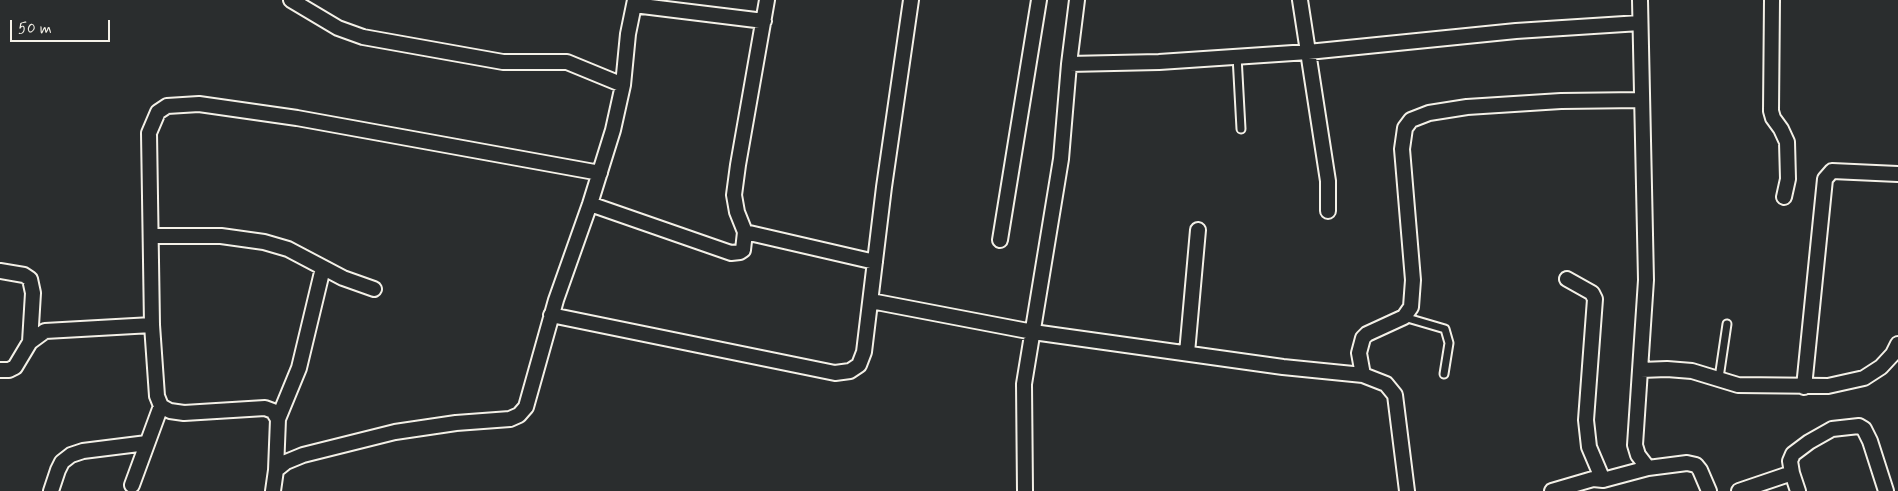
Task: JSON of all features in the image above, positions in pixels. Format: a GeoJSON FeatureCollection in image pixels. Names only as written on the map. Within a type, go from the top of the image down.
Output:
{"type":"FeatureCollection","features":[{"type":"Feature","properties":{"kind":"street"},"geometry":{"type":"LineString","coordinates":[[291,0],[338,28],[363,37],[503,62],[567,62],[623,85]]}},
{"type":"Feature","properties":{"kind":"street"},"geometry":{"type":"LineString","coordinates":[[590,204],[731,253],[743,250],[745,232],[737,212],[734,196],[767,0]]}},
{"type":"Feature","properties":{"kind":"street"},"geometry":{"type":"LineString","coordinates":[[551,315],[835,373],[850,371],[858,365],[864,352],[911,0]]}},
{"type":"Feature","properties":{"kind":"street"},"geometry":{"type":"LineString","coordinates":[[1000,240],[1039,0]]}},
{"type":"Feature","properties":{"kind":"street"},"geometry":{"type":"LineString","coordinates":[[1025,491],[1024,384],[1061,159],[1068,64],[1077,0]]}},
{"type":"Feature","properties":{"kind":"street"},"geometry":{"type":"LineString","coordinates":[[1300,0],[1328,181],[1328,210]]}},
{"type":"Feature","properties":{"kind":"street"},"geometry":{"type":"LineString","coordinates":[[1640,0],[1646,280],[1635,446],[1638,455],[1648,468]]}},
{"type":"Feature","properties":{"kind":"street"},"geometry":{"type":"LineString","coordinates":[[1772,0],[1771,111],[1786,142],[1788,180],[1784,197]]}},
{"type":"Feature","properties":{"kind":"street"},"geometry":{"type":"LineString","coordinates":[[276,470],[286,462],[308,454],[395,432],[437,425],[510,419],[519,415],[530,397],[551,315],[600,174],[623,85],[628,34],[634,2],[764,21]]}},
{"type":"Feature","properties":{"kind":"street"},"geometry":{"type":"LineString","coordinates":[[1068,64],[1158,62],[1308,52],[1516,31],[1640,23]]}},
{"type":"Feature","properties":{"kind":"street"},"geometry":{"type":"LineString","coordinates":[[1363,375],[1359,353],[1363,338],[1404,316],[1411,307],[1413,280],[1402,149],[1403,136],[1411,120],[1429,113],[1467,107],[1561,101],[1641,100]]}},
{"type":"Feature","properties":{"kind":"street"},"geometry":{"type":"LineString","coordinates":[[132,485],[161,406],[155,383],[152,325],[149,133],[158,112],[167,106],[199,104],[297,118],[600,174]]}},
{"type":"Feature","properties":{"kind":"street"},"geometry":{"type":"LineString","coordinates":[[1804,386],[1825,179],[1832,171],[1898,174]]}},
{"type":"Feature","properties":{"kind":"street"},"geometry":{"type":"LineString","coordinates":[[1187,353],[1198,230]]}},
{"type":"Feature","properties":{"kind":"street"},"geometry":{"type":"LineString","coordinates":[[745,232],[875,262]]}},
{"type":"Feature","properties":{"kind":"street"},"geometry":{"type":"LineString","coordinates":[[152,236],[212,236],[249,239],[288,249],[343,278],[374,288]]}},
{"type":"Feature","properties":{"kind":"street"},"geometry":{"type":"LineString","coordinates":[[273,491],[276,470],[278,419],[299,368],[323,268]]}},
{"type":"Feature","properties":{"kind":"street"},"geometry":{"type":"LineString","coordinates":[[0,271],[24,275],[30,279],[33,293],[30,342]]}},
{"type":"Feature","properties":{"kind":"street"},"geometry":{"type":"LineString","coordinates":[[1567,279],[1592,293],[1595,299],[1586,420],[1589,447],[1603,480]]}},
{"type":"Feature","properties":{"kind":"street"},"geometry":{"type":"LineString","coordinates":[[871,301],[1033,332],[1363,375],[1386,384],[1395,395],[1407,491]]}},
{"type":"Feature","properties":{"kind":"street"},"geometry":{"type":"LineString","coordinates":[[0,370],[9,370],[15,367],[30,342],[45,331],[152,325]]}},
{"type":"Feature","properties":{"kind":"street"},"geometry":{"type":"LineString","coordinates":[[1641,370],[1680,369],[1719,378],[1738,385],[1804,386],[1846,384],[1864,378],[1881,367],[1893,354],[1898,344]]}},
{"type":"Feature","properties":{"kind":"street"},"geometry":{"type":"LineString","coordinates":[[161,406],[170,411],[184,413],[265,408],[273,411],[278,419]]}},
{"type":"Feature","properties":{"kind":"street"},"geometry":{"type":"LineString","coordinates":[[1798,491],[1790,461],[1793,454],[1832,429],[1860,426],[1864,429],[1870,441],[1886,491]]}},
{"type":"Feature","properties":{"kind":"street"},"geometry":{"type":"LineString","coordinates":[[51,491],[62,462],[71,455],[83,451],[148,443]]}},
{"type":"Feature","properties":{"kind":"street"},"geometry":{"type":"LineString","coordinates":[[1552,491],[1592,479],[1603,480],[1648,468],[1693,464],[1700,470],[1709,491]]}},
{"type":"Feature","properties":{"kind":"street"},"geometry":{"type":"LineString","coordinates":[[1739,491],[1792,473]]}},
{"type":"Feature","properties":{"kind":"lane"},"geometry":{"type":"LineString","coordinates":[[1237,56],[1240,129]]}},
{"type":"Feature","properties":{"kind":"lane"},"geometry":{"type":"LineString","coordinates":[[1404,316],[1445,329],[1449,343],[1444,374]]}},
{"type":"Feature","properties":{"kind":"lane"},"geometry":{"type":"LineString","coordinates":[[1719,378],[1727,324]]}}]}
